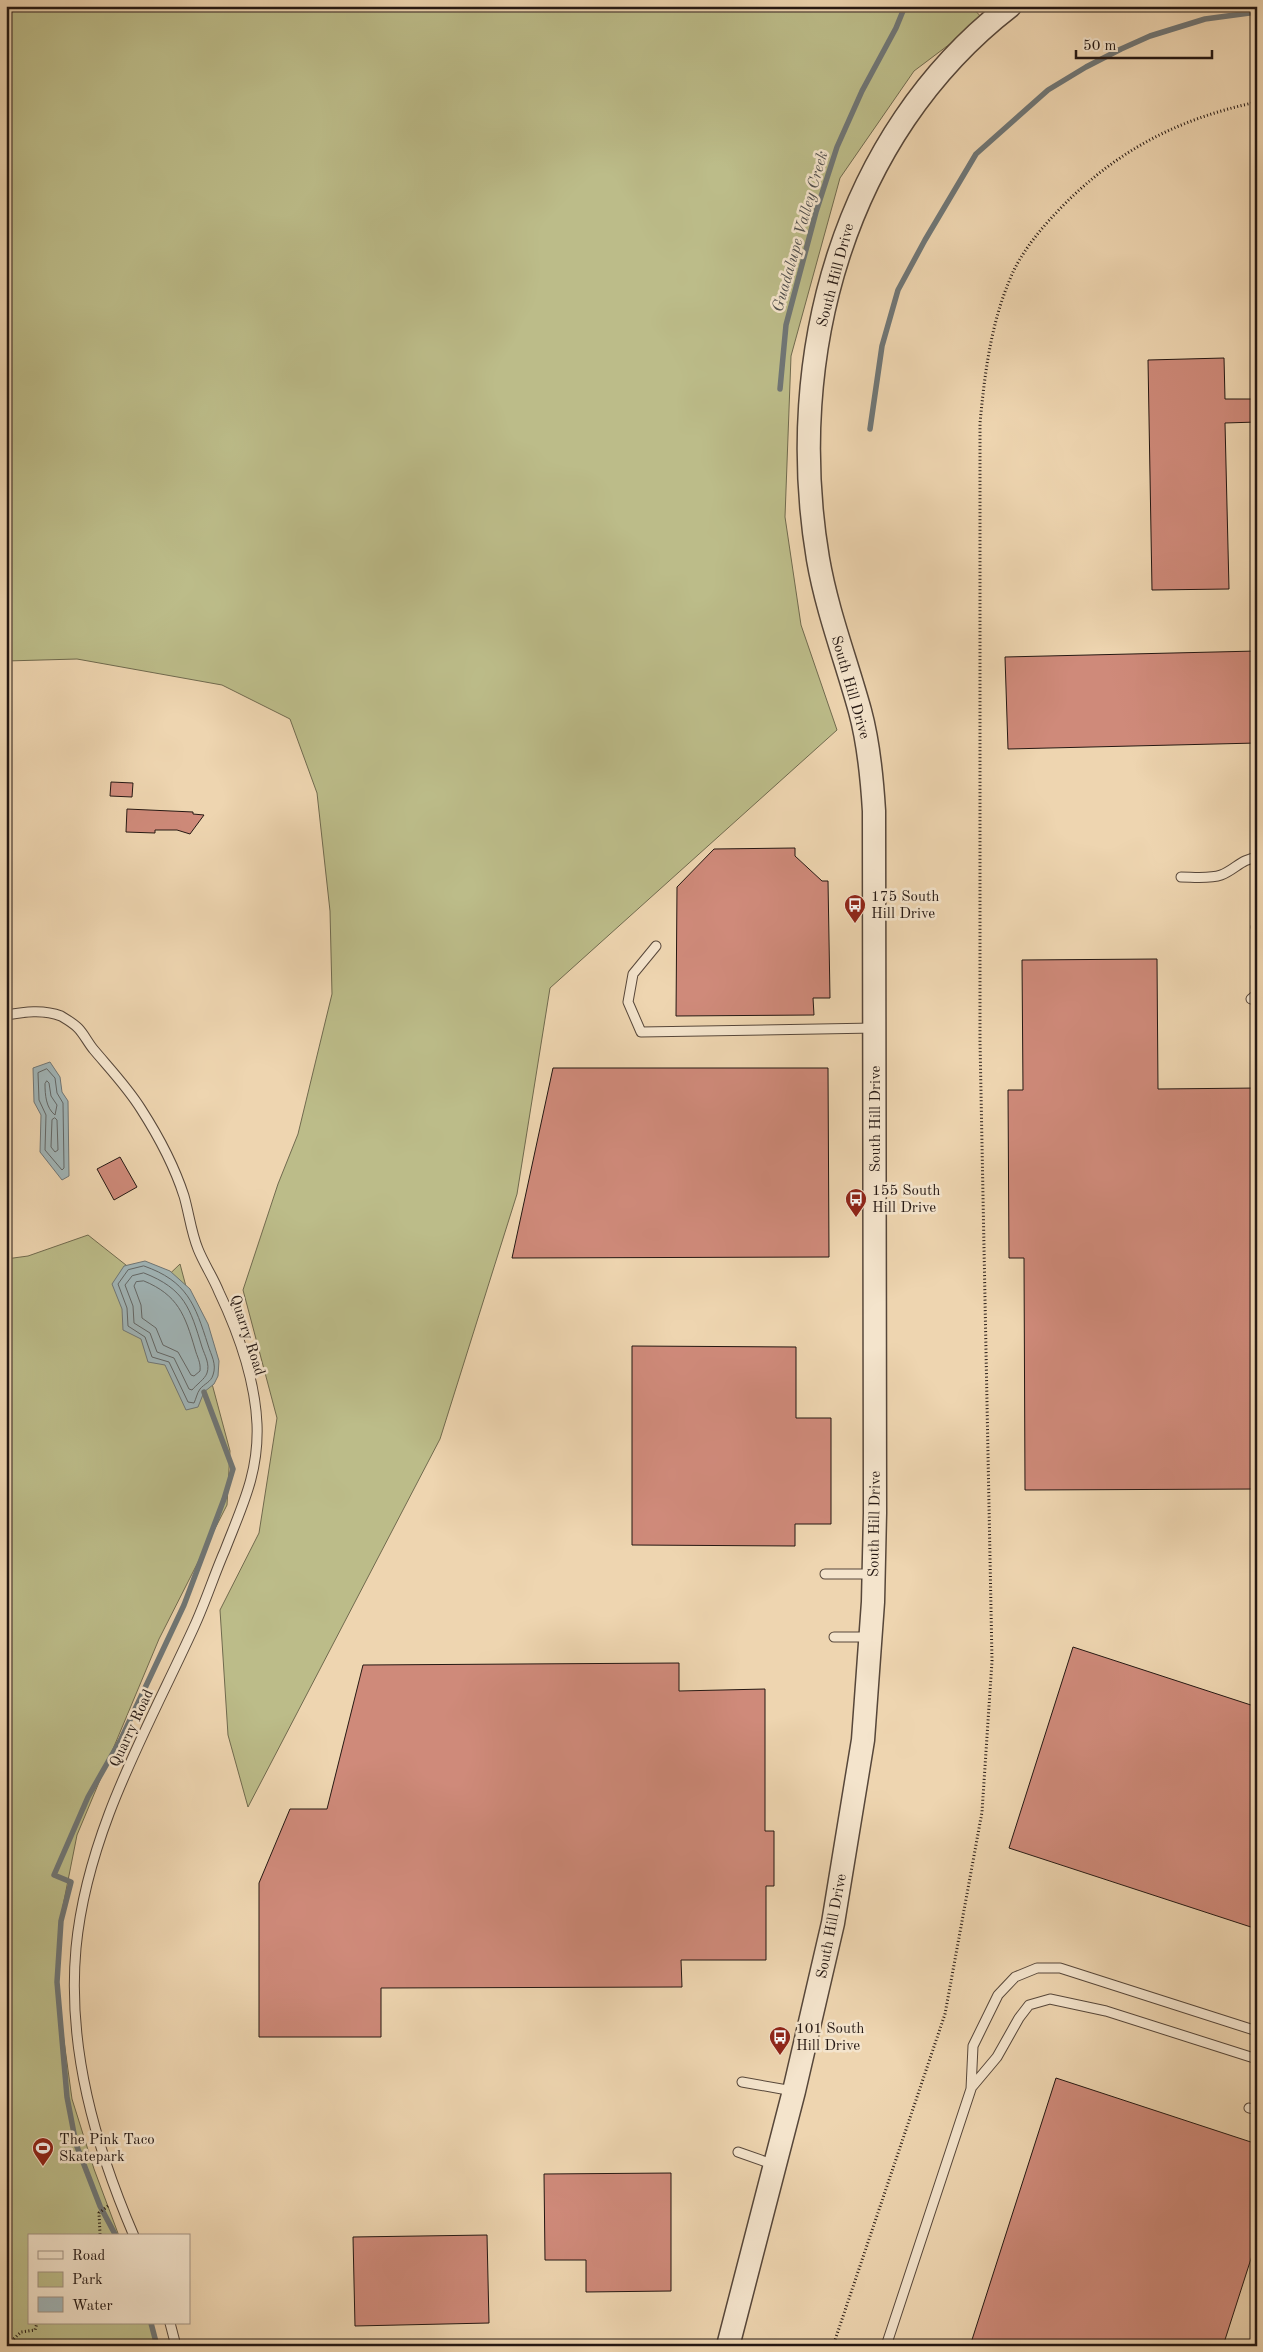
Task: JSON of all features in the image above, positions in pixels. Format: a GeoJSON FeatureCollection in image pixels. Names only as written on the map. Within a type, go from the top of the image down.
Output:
{"type":"FeatureCollection","features":[{"type":"Feature","properties":{"kind":"street","name":"South Hill Drive"},"geometry":{"type":"LineString","coordinates":[[728,2346],[794,2091],[834,1923],[863,1740],[874,1574],[875,1028],[873,791],[860,713],[832,618],[816,540],[811,502],[809,442],[814,364],[825,304],[840,248],[854,211],[879,158],[910,110],[935,77],[977,34],[1010,6]]}},
{"type":"Feature","properties":{"kind":"lane"},"geometry":{"type":"LineString","coordinates":[[1181,877],[1217,876],[1232,870],[1244,860],[1257,858]]}},
{"type":"Feature","properties":{"kind":"lane"},"geometry":{"type":"LineString","coordinates":[[1256,927],[1257,931]]}},
{"type":"Feature","properties":{"kind":"lane"},"geometry":{"type":"LineString","coordinates":[[656,946],[633,974],[628,1002],[640,1032],[875,1028]]}},
{"type":"Feature","properties":{"kind":"lane","name":"Quarry Road"},"geometry":{"type":"LineString","coordinates":[[6,1014],[50,1013],[65,1018],[78,1028],[136,1102],[156,1133],[184,1195],[196,1245],[220,1294],[247,1369],[257,1423],[257,1447],[254,1471],[249,1489],[210,1591],[146,1726],[112,1805],[88,1879],[81,1913],[74,1982],[79,2053],[84,2086],[99,2146],[133,2234]]}},
{"type":"Feature","properties":{"kind":"lane"},"geometry":{"type":"LineString","coordinates":[[825,1574],[874,1574]]}},
{"type":"Feature","properties":{"kind":"lane"},"geometry":{"type":"LineString","coordinates":[[834,1637],[871,1637]]}},
{"type":"Feature","properties":{"kind":"lane"},"geometry":{"type":"LineString","coordinates":[[886,2346],[971,2089],[973,2046],[998,1995],[1016,1977],[1037,1968],[1060,1968],[1257,2031]]}},
{"type":"Feature","properties":{"kind":"lane"},"geometry":{"type":"LineString","coordinates":[[971,2089],[997,2057],[1019,2018],[1029,2006],[1050,1999],[1106,2011],[1257,2059]]}},
{"type":"Feature","properties":{"kind":"lane"},"geometry":{"type":"LineString","coordinates":[[742,2082],[794,2091]]}},
{"type":"Feature","properties":{"kind":"lane"},"geometry":{"type":"LineString","coordinates":[[738,2152],[775,2165]]}},
{"type":"Feature","properties":{"kind":"lane"},"geometry":{"type":"LineString","coordinates":[[170,2324],[176,2346]]}},
{"type":"Feature","properties":{"kind":"path"},"geometry":{"type":"LineString","coordinates":[[833,2346],[945,2014],[982,1812],[992,1661],[980,1041],[980,423],[986,360],[997,314],[1013,271],[1038,232],[1069,199],[1106,166],[1143,142],[1179,124],[1229,108],[1257,102]]}},
{"type":"Feature","properties":{"kind":"path"},"geometry":{"type":"LineString","coordinates":[[100,2234],[99,2212],[118,2197]]}},
{"type":"Feature","properties":{"kind":"path"},"geometry":{"type":"LineString","coordinates":[[6,2346],[21,2332],[35,2330],[37,2324]]}},
{"type":"Feature","properties":{"kind":"green space"},"geometry":{"type":"Polygon","coordinates":[[[6,6],[971,6],[983,19],[914,71],[840,178],[791,356],[785,517],[801,625],[837,730],[550,988],[517,1194],[440,1439],[248,1807],[228,1735],[220,1610],[259,1533],[277,1418],[243,1290],[278,1184],[298,1134],[332,994],[330,911],[317,793],[290,719],[222,685],[77,659],[6,661],[6,6]]]}},
{"type":"Feature","properties":{"kind":"green space"},"geometry":{"type":"Polygon","coordinates":[[[88,1235],[155,1288],[180,1264],[230,1451],[227,1505],[159,1639],[77,1835],[59,1926],[58,1997],[72,2099],[94,2169],[118,2234],[28,2234],[28,2324],[151,2324],[159,2346],[6,2346],[6,1259],[28,1256],[88,1235]]]}},
{"type":"Feature","properties":{"kind":"water"},"geometry":{"type":"Polygon","coordinates":[[[50,1062],[60,1077],[62,1092],[68,1101],[69,1176],[62,1180],[40,1152],[41,1115],[34,1102],[33,1068],[50,1062]]]}},
{"type":"Feature","properties":{"kind":"water"},"geometry":{"type":"Polygon","coordinates":[[[145,1261],[170,1271],[190,1289],[208,1324],[219,1361],[218,1376],[214,1384],[204,1392],[198,1407],[186,1410],[165,1365],[148,1362],[141,1339],[123,1330],[122,1309],[112,1284],[124,1266],[145,1261]]]}},
{"type":"Feature","properties":{"kind":"building"},"geometry":{"type":"Polygon","coordinates":[[[1224,358],[1225,399],[1257,399],[1257,422],[1225,423],[1229,589],[1152,590],[1148,360],[1224,358]]]}},
{"type":"Feature","properties":{"kind":"building"},"geometry":{"type":"Polygon","coordinates":[[[1257,651],[1257,743],[1008,749],[1005,657],[1257,651]]]}},
{"type":"Feature","properties":{"kind":"building"},"geometry":{"type":"Polygon","coordinates":[[[111,782],[133,783],[132,797],[110,796],[111,782]]]}},
{"type":"Feature","properties":{"kind":"building"},"geometry":{"type":"Polygon","coordinates":[[[127,809],[193,812],[193,814],[204,815],[190,834],[177,830],[155,830],[155,833],[126,832],[127,809]]]}},
{"type":"Feature","properties":{"kind":"building"},"geometry":{"type":"Polygon","coordinates":[[[795,848],[795,856],[822,881],[828,881],[830,998],[813,998],[814,1015],[676,1016],[677,887],[714,849],[795,848]]]}},
{"type":"Feature","properties":{"kind":"building"},"geometry":{"type":"Polygon","coordinates":[[[1157,959],[1158,1089],[1257,1088],[1257,1489],[1025,1490],[1024,1258],[1009,1258],[1008,1090],[1023,1090],[1022,960],[1157,959]]]}},
{"type":"Feature","properties":{"kind":"building"},"geometry":{"type":"Polygon","coordinates":[[[553,1068],[828,1068],[829,1257],[512,1258],[553,1068]]]}},
{"type":"Feature","properties":{"kind":"building"},"geometry":{"type":"Polygon","coordinates":[[[120,1157],[137,1187],[114,1200],[97,1169],[120,1157]]]}},
{"type":"Feature","properties":{"kind":"building"},"geometry":{"type":"Polygon","coordinates":[[[632,1346],[796,1347],[796,1418],[831,1418],[831,1524],[795,1524],[795,1546],[632,1545],[632,1346]]]}},
{"type":"Feature","properties":{"kind":"building"},"geometry":{"type":"Polygon","coordinates":[[[1073,1647],[1257,1707],[1257,1929],[1009,1848],[1073,1647]]]}},
{"type":"Feature","properties":{"kind":"building"},"geometry":{"type":"Polygon","coordinates":[[[679,1663],[679,1691],[765,1689],[765,1831],[774,1831],[774,1886],[766,1886],[766,1960],[681,1960],[682,1987],[381,1988],[381,2037],[259,2037],[259,1883],[290,1809],[327,1809],[363,1665],[679,1663]]]}},
{"type":"Feature","properties":{"kind":"building"},"geometry":{"type":"Polygon","coordinates":[[[1056,2078],[1257,2144],[1257,2240],[1223,2346],[970,2346],[1056,2078]]]}},
{"type":"Feature","properties":{"kind":"building"},"geometry":{"type":"Polygon","coordinates":[[[671,2173],[671,2291],[586,2292],[586,2260],[545,2260],[544,2174],[671,2173]]]}},
{"type":"Feature","properties":{"kind":"building"},"geometry":{"type":"Polygon","coordinates":[[[487,2235],[489,2323],[355,2326],[353,2237],[487,2235]]]}},
{"type":"Feature","properties":{"kind":"waterway","name":"Guadalupe Valley Creek"},"geometry":{"type":"LineString","coordinates":[[780,389],[786,325],[816,212],[837,147],[862,91],[896,28],[905,6]]}},
{"type":"Feature","properties":{"kind":"waterway","name":"Guadalupe Valley Creek"},"geometry":{"type":"LineString","coordinates":[[870,429],[882,346],[898,290],[976,154],[1048,90],[1121,49],[1150,36],[1205,19],[1257,12]]}},
{"type":"Feature","properties":{"kind":"waterway"},"geometry":{"type":"LineString","coordinates":[[115,2234],[100,2206],[76,2144],[67,2097],[57,1982],[61,1921],[71,1882],[54,1875],[88,1797],[121,1739],[184,1605],[224,1499],[233,1469],[204,1392]]}},
{"type":"Feature","properties":{"kind":"waterway"},"geometry":{"type":"LineString","coordinates":[[151,2324],[157,2346]]}},
{"type":"Feature","properties":{"kind":"place","name":"175 South Hill Drive"},"geometry":{"type":"Point","coordinates":[855,924]}},
{"type":"Feature","properties":{"kind":"place","name":"155 South Hill Drive"},"geometry":{"type":"Point","coordinates":[856,1218]}},
{"type":"Feature","properties":{"kind":"place","name":"101 South Hill Drive"},"geometry":{"type":"Point","coordinates":[780,2056]}},
{"type":"Feature","properties":{"kind":"place","name":"The Pink Taco Skatepark"},"geometry":{"type":"Point","coordinates":[43,2167]}}]}
